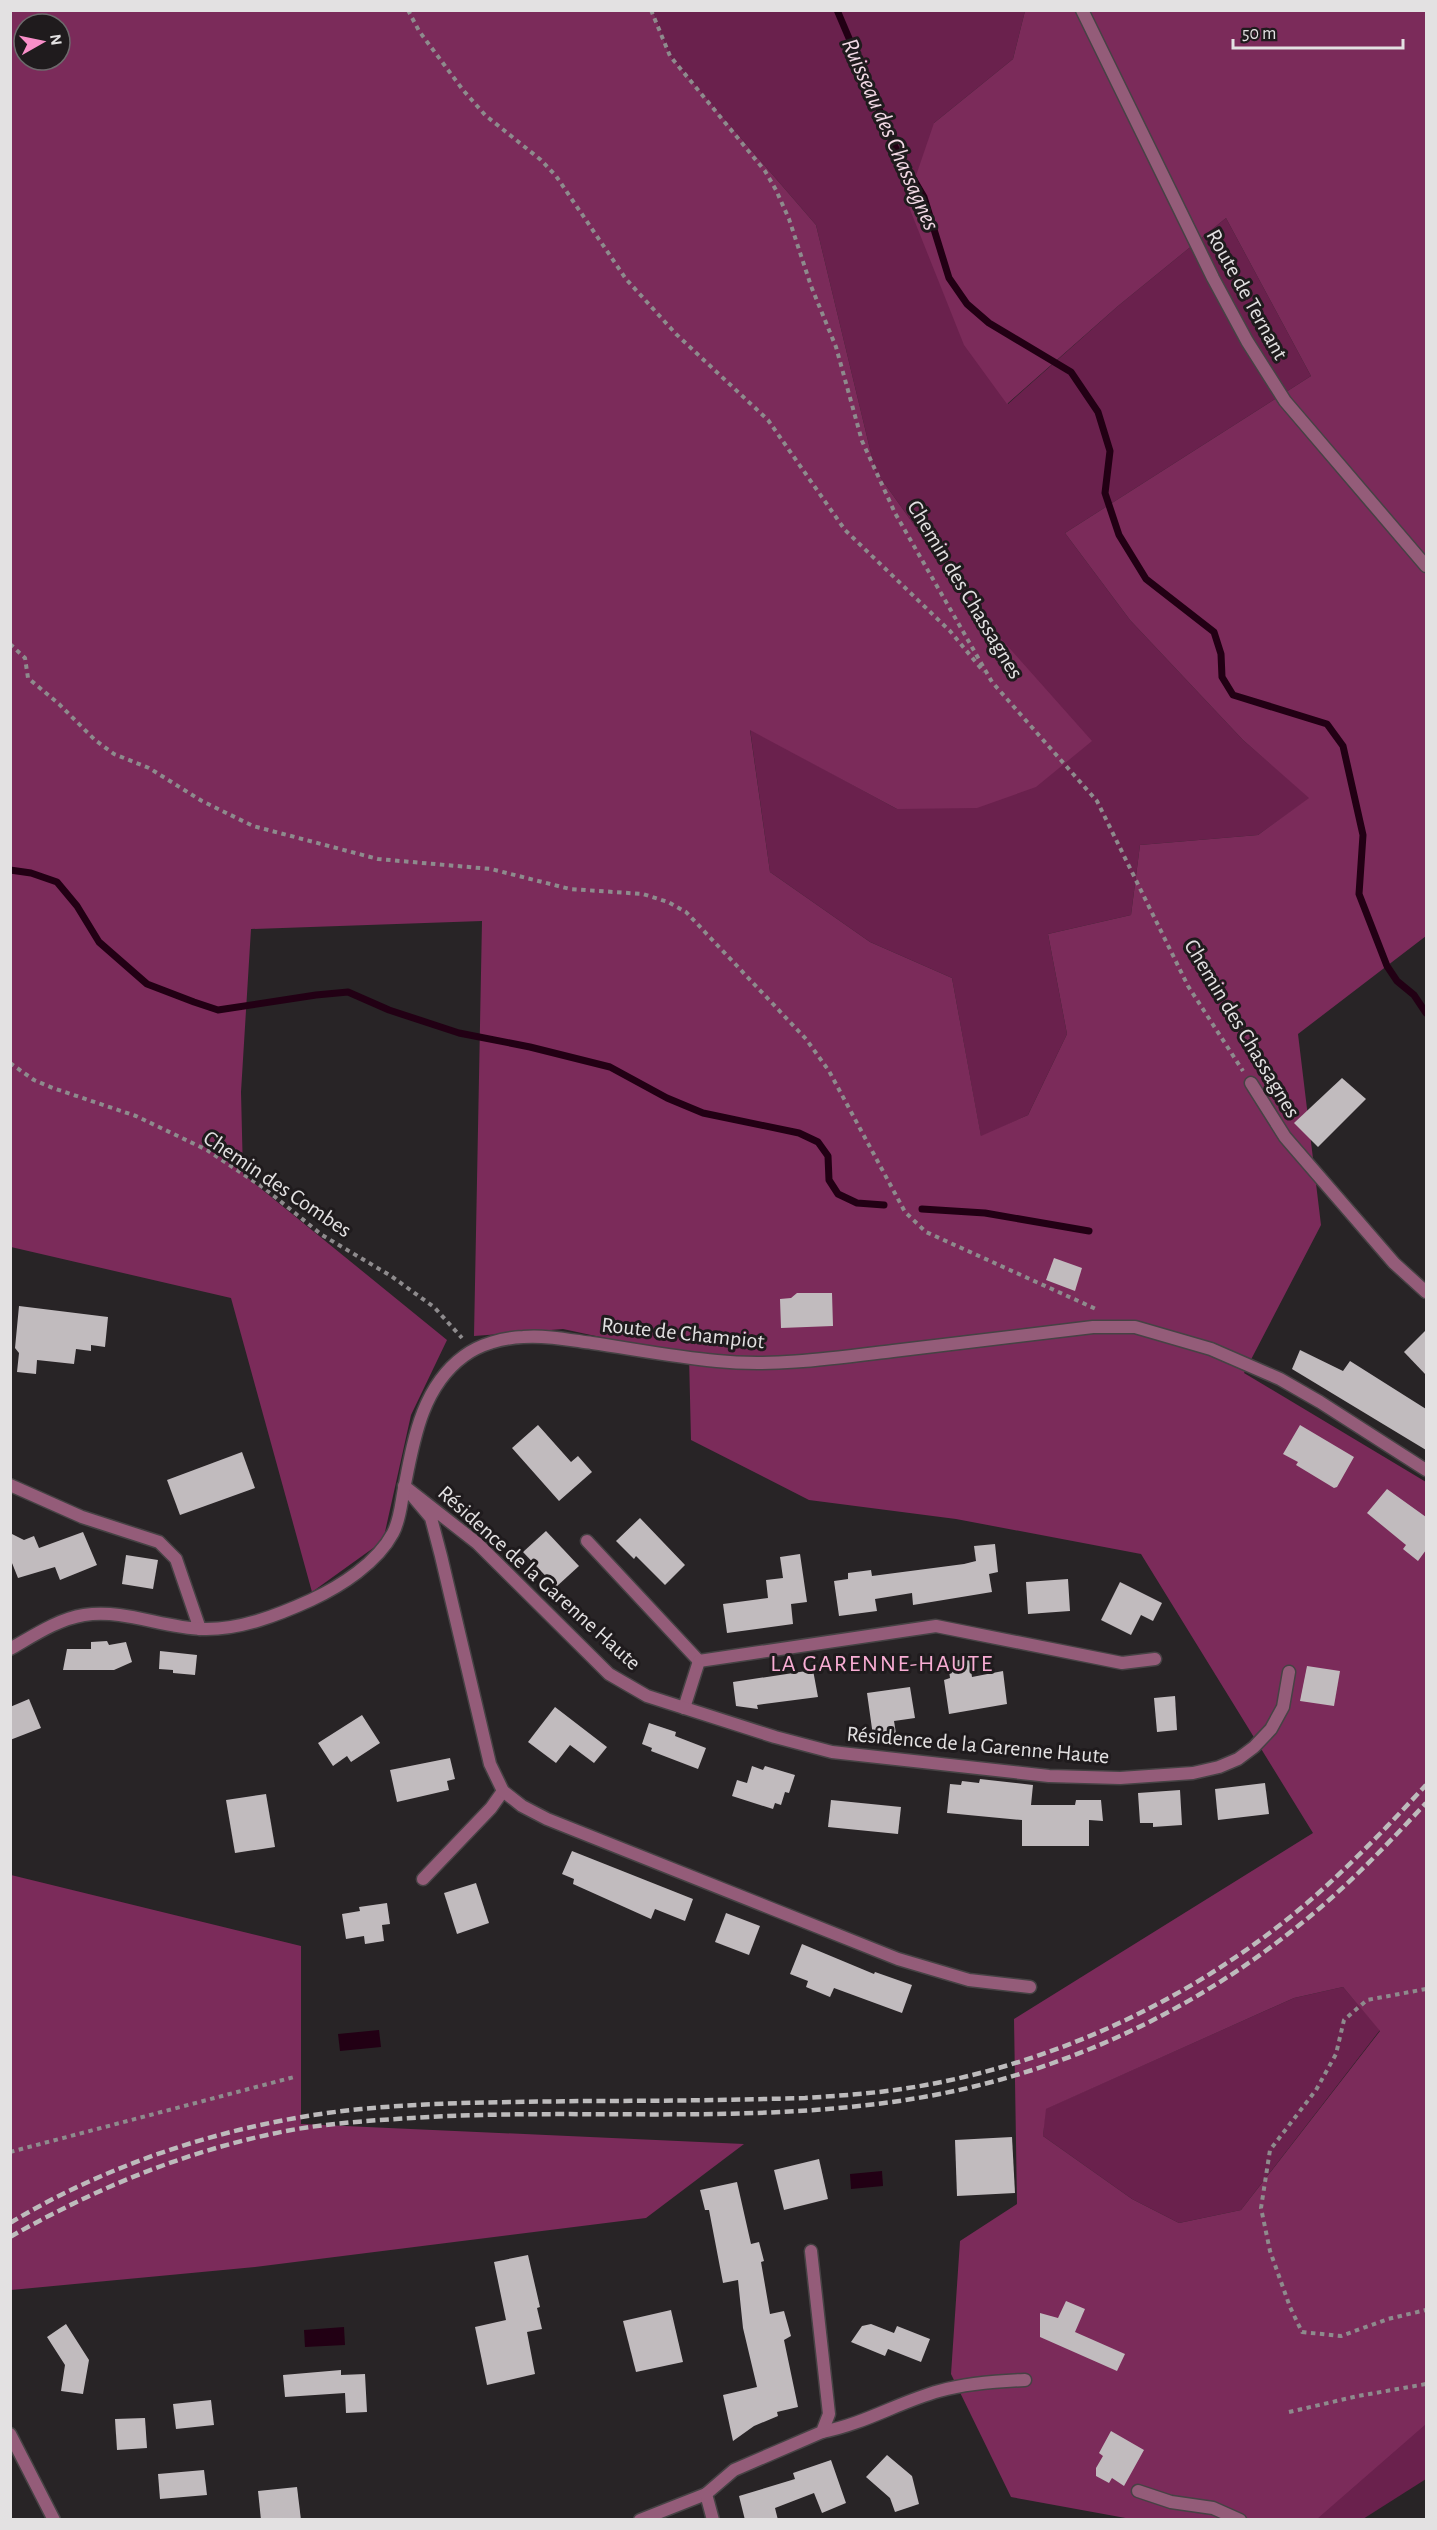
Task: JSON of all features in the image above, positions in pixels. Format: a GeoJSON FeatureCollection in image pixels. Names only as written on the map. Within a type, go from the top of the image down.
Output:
{"type":"FeatureCollection","features":[{"type":"Feature","properties":{"kind":"street","name":"Route de Ternant"},"geometry":{"type":"LineString","coordinates":[[1082,10],[1213,278],[1247,341],[1285,401],[1426,566]]}},
{"type":"Feature","properties":{"kind":"street","name":"Chemin des Chassagnes"},"geometry":{"type":"LineString","coordinates":[[1251,1083],[1285,1137],[1394,1263],[1426,1292]]}},
{"type":"Feature","properties":{"kind":"street","name":"Route de Champiot"},"geometry":{"type":"LineString","coordinates":[[10,1649],[64,1620],[82,1615],[106,1613],[132,1615],[200,1629],[229,1628],[283,1613],[321,1595],[355,1574],[378,1552],[392,1534],[399,1518],[417,1426],[431,1391],[452,1366],[473,1350],[500,1340],[525,1336],[563,1339],[719,1361],[773,1363],[1093,1327],[1124,1326],[1211,1349],[1280,1379],[1426,1470]]}},
{"type":"Feature","properties":{"kind":"street"},"geometry":{"type":"LineString","coordinates":[[10,1485],[82,1517],[159,1542],[169,1549],[176,1559],[200,1629]]}},
{"type":"Feature","properties":{"kind":"street","name":"Résidence de la Garenne Haute"},"geometry":{"type":"LineString","coordinates":[[404,1486],[477,1543],[609,1674],[647,1696],[832,1752],[1049,1776],[1141,1777],[1192,1773],[1219,1767],[1238,1759],[1254,1747],[1271,1729],[1283,1707],[1289,1672]]}},
{"type":"Feature","properties":{"kind":"street","name":"Résidence de la Garenne Haute"},"geometry":{"type":"LineString","coordinates":[[404,1486],[430,1518],[448,1586],[481,1734],[490,1764],[503,1791],[522,1806],[547,1819],[898,1959],[969,1980],[1030,1986]]}},
{"type":"Feature","properties":{"kind":"street"},"geometry":{"type":"LineString","coordinates":[[587,1541],[699,1661]]}},
{"type":"Feature","properties":{"kind":"street"},"geometry":{"type":"LineString","coordinates":[[699,1661],[936,1626],[1122,1663],[1155,1659]]}},
{"type":"Feature","properties":{"kind":"street"},"geometry":{"type":"LineString","coordinates":[[684,1708],[699,1661]]}},
{"type":"Feature","properties":{"kind":"street"},"geometry":{"type":"LineString","coordinates":[[423,1879],[491,1808],[503,1791]]}},
{"type":"Feature","properties":{"kind":"street"},"geometry":{"type":"LineString","coordinates":[[811,2251],[830,2414],[822,2432]]}},
{"type":"Feature","properties":{"kind":"street"},"geometry":{"type":"LineString","coordinates":[[640,2520],[706,2494],[734,2470],[822,2432],[847,2427],[938,2391],[982,2381],[1025,2380]]}},
{"type":"Feature","properties":{"kind":"street"},"geometry":{"type":"LineString","coordinates":[[10,2434],[54,2520]]}},
{"type":"Feature","properties":{"kind":"street"},"geometry":{"type":"LineString","coordinates":[[1138,2491],[1171,2502],[1213,2508],[1240,2520]]}},
{"type":"Feature","properties":{"kind":"street"},"geometry":{"type":"LineString","coordinates":[[706,2494],[713,2520]]}},
{"type":"Feature","properties":{"kind":"path"},"geometry":{"type":"LineString","coordinates":[[408,10],[419,31],[470,99],[485,115],[541,160],[556,176],[626,279],[676,334],[768,420],[845,530],[950,631],[992,682]]}},
{"type":"Feature","properties":{"kind":"path","name":"Chemin des Chassagnes"},"geometry":{"type":"LineString","coordinates":[[651,10],[670,56],[765,171],[776,190],[836,347],[862,441],[895,513],[992,682],[1097,801],[1188,986],[1251,1083]]}},
{"type":"Feature","properties":{"kind":"path"},"geometry":{"type":"LineString","coordinates":[[10,644],[25,658],[28,678],[59,704],[95,740],[114,754],[149,768],[202,801],[253,826],[378,859],[491,869],[570,889],[643,894],[668,902],[686,912],[806,1039],[829,1071],[905,1212],[926,1232],[1099,1310]]}},
{"type":"Feature","properties":{"kind":"path","name":"Chemin des Combes"},"geometry":{"type":"LineString","coordinates":[[10,1063],[34,1080],[52,1088],[136,1116],[207,1150],[264,1188],[322,1235],[391,1276],[435,1307],[473,1350]]}},
{"type":"Feature","properties":{"kind":"path"},"geometry":{"type":"LineString","coordinates":[[1426,1989],[1409,1990],[1367,2000],[1344,2020],[1336,2054],[1321,2081],[1270,2150],[1261,2208],[1270,2251],[1290,2307],[1302,2332],[1341,2336],[1388,2319],[1426,2310]]}},
{"type":"Feature","properties":{"kind":"path"},"geometry":{"type":"LineString","coordinates":[[10,2152],[294,2077]]}},
{"type":"Feature","properties":{"kind":"path"},"geometry":{"type":"LineString","coordinates":[[1289,2412],[1358,2396],[1426,2384]]}},
{"type":"Feature","properties":{"kind":"shaded area"},"geometry":{"type":"Polygon","coordinates":[[[11,11],[653,11],[670,56],[816,225],[875,470],[971,605],[1092,741],[1036,787],[977,808],[897,809],[750,730],[770,872],[870,942],[952,978],[981,1136],[1028,1115],[1067,1034],[1048,934],[1131,915],[1140,845],[1258,835],[1309,798],[1243,740],[1130,620],[1065,533],[1311,376],[1226,218],[1118,306],[1007,404],[964,345],[907,202],[934,123],[1013,59],[1025,11],[1426,11],[1426,936],[1298,1034],[1321,1225],[1244,1373],[1426,1482],[1426,2424],[1317,2519],[1131,2519],[1011,2497],[951,2374],[960,2241],[1017,2204],[1014,2019],[1313,1833],[1141,1554],[956,1519],[809,1500],[691,1440],[689,1356],[563,1329],[474,1336],[482,921],[251,929],[241,1092],[243,1174],[447,1340],[411,1415],[383,1541],[312,1592],[231,1298],[11,1247],[11,11]],[[1343,1987],[1294,1998],[1046,2109],[1043,2136],[1132,2199],[1179,2223],[1241,2210],[1380,2031],[1343,1987]]]}},
{"type":"Feature","properties":{"kind":"shaded area"},"geometry":{"type":"Polygon","coordinates":[[[653,11],[1025,11],[1013,59],[934,123],[1008,404],[1118,306],[1226,218],[1311,376],[1065,533],[1130,620],[1243,740],[1310,798],[1258,835],[1140,845],[1131,915],[1048,934],[1067,1034],[1028,1115],[981,1137],[952,978],[870,942],[770,872],[750,729],[897,809],[971,605],[875,470],[816,225],[670,56],[653,11]]]}},
{"type":"Feature","properties":{"kind":"shaded area"},"geometry":{"type":"Polygon","coordinates":[[[11,1875],[301,1946],[301,2124],[744,2144],[646,2218],[255,2267],[11,2290],[11,1875]]]}},
{"type":"Feature","properties":{"kind":"shaded area"},"geometry":{"type":"Polygon","coordinates":[[[1343,1987],[1380,2030],[1241,2210],[1179,2223],[1132,2199],[1043,2136],[1045,2109],[1294,1998],[1343,1987]]]}},
{"type":"Feature","properties":{"kind":"shaded area"},"geometry":{"type":"Polygon","coordinates":[[[379,2030],[381,2047],[340,2051],[338,2034],[379,2030]]]}},
{"type":"Feature","properties":{"kind":"shaded area"},"geometry":{"type":"Polygon","coordinates":[[[882,2171],[883,2186],[851,2189],[850,2174],[882,2171]]]}},
{"type":"Feature","properties":{"kind":"shaded area"},"geometry":{"type":"Polygon","coordinates":[[[344,2327],[345,2345],[305,2347],[304,2330],[344,2327]]]}},
{"type":"Feature","properties":{"kind":"shaded area"},"geometry":{"type":"Polygon","coordinates":[[[1426,2416],[1426,2479],[1363,2519],[1304,2520],[1426,2416]]]}},
{"type":"Feature","properties":{"kind":"building"},"geometry":{"type":"Polygon","coordinates":[[[1342,1078],[1366,1099],[1318,1147],[1294,1123],[1342,1078]]]}},
{"type":"Feature","properties":{"kind":"building"},"geometry":{"type":"Polygon","coordinates":[[[1054,1258],[1082,1268],[1075,1291],[1046,1280],[1054,1258]]]}},
{"type":"Feature","properties":{"kind":"building"},"geometry":{"type":"Polygon","coordinates":[[[797,1293],[832,1293],[833,1326],[781,1328],[780,1299],[791,1298],[797,1293]]]}},
{"type":"Feature","properties":{"kind":"building"},"geometry":{"type":"Polygon","coordinates":[[[19,1306],[108,1317],[105,1347],[91,1345],[91,1351],[76,1349],[74,1364],[37,1360],[36,1374],[17,1372],[19,1353],[15,1348],[19,1306]]]}},
{"type":"Feature","properties":{"kind":"building"},"geometry":{"type":"Polygon","coordinates":[[[1426,1330],[1426,1375],[1404,1352],[1426,1330]]]}},
{"type":"Feature","properties":{"kind":"building"},"geometry":{"type":"Polygon","coordinates":[[[1300,1350],[1343,1371],[1350,1361],[1426,1409],[1426,1450],[1292,1369],[1300,1350]]]}},
{"type":"Feature","properties":{"kind":"building"},"geometry":{"type":"Polygon","coordinates":[[[538,1425],[571,1462],[578,1456],[592,1472],[559,1501],[512,1448],[538,1425]]]}},
{"type":"Feature","properties":{"kind":"building"},"geometry":{"type":"Polygon","coordinates":[[[1300,1425],[1354,1457],[1337,1487],[1334,1488],[1296,1465],[1298,1462],[1283,1454],[1300,1425]]]}},
{"type":"Feature","properties":{"kind":"building"},"geometry":{"type":"Polygon","coordinates":[[[242,1452],[255,1488],[180,1515],[167,1480],[242,1452]]]}},
{"type":"Feature","properties":{"kind":"building"},"geometry":{"type":"Polygon","coordinates":[[[1387,1489],[1426,1517],[1426,1550],[1418,1561],[1403,1549],[1406,1545],[1367,1513],[1387,1489]]]}},
{"type":"Feature","properties":{"kind":"building"},"geometry":{"type":"Polygon","coordinates":[[[640,1518],[685,1565],[665,1585],[636,1556],[634,1559],[616,1541],[640,1518]]]}},
{"type":"Feature","properties":{"kind":"building"},"geometry":{"type":"Polygon","coordinates":[[[546,1531],[579,1566],[556,1587],[523,1552],[546,1531]]]}},
{"type":"Feature","properties":{"kind":"building"},"geometry":{"type":"Polygon","coordinates":[[[83,1532],[97,1565],[60,1580],[55,1567],[18,1578],[10,1558],[10,1533],[24,1540],[34,1536],[39,1548],[83,1532]]]}},
{"type":"Feature","properties":{"kind":"building"},"geometry":{"type":"Polygon","coordinates":[[[995,1544],[998,1572],[989,1574],[992,1592],[913,1605],[912,1593],[875,1599],[877,1611],[839,1616],[834,1581],[848,1579],[848,1573],[871,1570],[872,1576],[964,1564],[976,1561],[974,1546],[995,1544]]]}},
{"type":"Feature","properties":{"kind":"building"},"geometry":{"type":"Polygon","coordinates":[[[800,1554],[807,1602],[791,1604],[793,1624],[727,1633],[723,1604],[768,1598],[766,1580],[783,1578],[780,1557],[800,1554]]]}},
{"type":"Feature","properties":{"kind":"building"},"geometry":{"type":"Polygon","coordinates":[[[126,1555],[158,1560],[153,1589],[122,1584],[126,1555]]]}},
{"type":"Feature","properties":{"kind":"building"},"geometry":{"type":"Polygon","coordinates":[[[1068,1579],[1070,1611],[1028,1614],[1026,1582],[1068,1579]]]}},
{"type":"Feature","properties":{"kind":"building"},"geometry":{"type":"Polygon","coordinates":[[[1120,1582],[1162,1603],[1153,1621],[1141,1615],[1131,1635],[1101,1620],[1120,1582]]]}},
{"type":"Feature","properties":{"kind":"building"},"geometry":{"type":"Polygon","coordinates":[[[107,1641],[109,1645],[126,1642],[132,1662],[114,1670],[63,1670],[67,1649],[91,1649],[91,1642],[107,1641]]]}},
{"type":"Feature","properties":{"kind":"building"},"geometry":{"type":"Polygon","coordinates":[[[160,1651],[197,1655],[195,1675],[159,1669],[160,1651]]]}},
{"type":"Feature","properties":{"kind":"building"},"geometry":{"type":"Polygon","coordinates":[[[969,1658],[972,1677],[1003,1671],[1007,1704],[949,1714],[944,1680],[950,1678],[948,1662],[969,1658]]]}},
{"type":"Feature","properties":{"kind":"building"},"geometry":{"type":"Polygon","coordinates":[[[1307,1666],[1340,1671],[1334,1706],[1300,1701],[1307,1666]]]}},
{"type":"Feature","properties":{"kind":"building"},"geometry":{"type":"Polygon","coordinates":[[[813,1670],[818,1697],[757,1705],[758,1709],[736,1706],[733,1682],[813,1670]]]}},
{"type":"Feature","properties":{"kind":"building"},"geometry":{"type":"Polygon","coordinates":[[[910,1687],[915,1718],[894,1721],[897,1740],[874,1743],[867,1693],[910,1687]]]}},
{"type":"Feature","properties":{"kind":"building"},"geometry":{"type":"Polygon","coordinates":[[[1175,1696],[1177,1730],[1157,1732],[1154,1698],[1175,1696]]]}},
{"type":"Feature","properties":{"kind":"building"},"geometry":{"type":"Polygon","coordinates":[[[29,1699],[41,1728],[10,1740],[10,1707],[29,1699]]]}},
{"type":"Feature","properties":{"kind":"building"},"geometry":{"type":"Polygon","coordinates":[[[555,1707],[607,1747],[594,1763],[570,1745],[556,1763],[528,1742],[555,1707]]]}},
{"type":"Feature","properties":{"kind":"building"},"geometry":{"type":"Polygon","coordinates":[[[362,1715],[380,1743],[351,1762],[347,1756],[333,1766],[318,1743],[362,1715]]]}},
{"type":"Feature","properties":{"kind":"building"},"geometry":{"type":"Polygon","coordinates":[[[649,1723],[676,1732],[675,1736],[706,1748],[698,1769],[651,1751],[652,1748],[642,1744],[649,1723]]]}},
{"type":"Feature","properties":{"kind":"building"},"geometry":{"type":"Polygon","coordinates":[[[450,1758],[455,1779],[447,1781],[449,1790],[397,1802],[390,1770],[450,1758]]]}},
{"type":"Feature","properties":{"kind":"building"},"geometry":{"type":"Polygon","coordinates":[[[752,1766],[763,1770],[765,1766],[795,1775],[789,1793],[785,1792],[781,1805],[775,1803],[773,1809],[732,1796],[737,1780],[747,1783],[752,1766]]]}},
{"type":"Feature","properties":{"kind":"building"},"geometry":{"type":"Polygon","coordinates":[[[980,1779],[1033,1785],[1031,1805],[1075,1805],[1076,1800],[1101,1800],[1103,1821],[1089,1820],[1089,1846],[1022,1846],[1022,1820],[947,1813],[950,1784],[961,1785],[962,1781],[979,1783],[980,1779]]]}},
{"type":"Feature","properties":{"kind":"building"},"geometry":{"type":"Polygon","coordinates":[[[1265,1783],[1269,1814],[1218,1820],[1215,1789],[1265,1783]]]}},
{"type":"Feature","properties":{"kind":"building"},"geometry":{"type":"Polygon","coordinates":[[[1180,1790],[1182,1825],[1153,1827],[1153,1823],[1140,1823],[1138,1793],[1180,1790]]]}},
{"type":"Feature","properties":{"kind":"building"},"geometry":{"type":"Polygon","coordinates":[[[266,1794],[275,1847],[235,1853],[226,1800],[266,1794]]]}},
{"type":"Feature","properties":{"kind":"building"},"geometry":{"type":"Polygon","coordinates":[[[831,1800],[901,1807],[898,1834],[828,1827],[831,1800]]]}},
{"type":"Feature","properties":{"kind":"building"},"geometry":{"type":"Polygon","coordinates":[[[572,1851],[693,1899],[685,1921],[655,1909],[651,1919],[573,1884],[574,1879],[562,1874],[572,1851]]]}},
{"type":"Feature","properties":{"kind":"building"},"geometry":{"type":"Polygon","coordinates":[[[476,1883],[489,1923],[457,1934],[444,1893],[476,1883]]]}},
{"type":"Feature","properties":{"kind":"building"},"geometry":{"type":"Polygon","coordinates":[[[387,1903],[390,1924],[382,1925],[384,1941],[365,1944],[364,1936],[346,1939],[342,1914],[360,1911],[359,1907],[387,1903]]]}},
{"type":"Feature","properties":{"kind":"building"},"geometry":{"type":"Polygon","coordinates":[[[726,1913],[760,1926],[749,1955],[715,1942],[726,1913]]]}},
{"type":"Feature","properties":{"kind":"building"},"geometry":{"type":"Polygon","coordinates":[[[802,1944],[874,1974],[875,1972],[912,1985],[902,2013],[834,1988],[830,1997],[806,1987],[808,1981],[790,1974],[802,1944]]]}},
{"type":"Feature","properties":{"kind":"building"},"geometry":{"type":"Polygon","coordinates":[[[1012,2137],[1015,2193],[957,2196],[955,2140],[1012,2137]]]}},
{"type":"Feature","properties":{"kind":"building"},"geometry":{"type":"Polygon","coordinates":[[[819,2159],[828,2199],[784,2210],[774,2170],[819,2159]]]}},
{"type":"Feature","properties":{"kind":"building"},"geometry":{"type":"Polygon","coordinates":[[[737,2182],[751,2244],[759,2242],[764,2261],[761,2262],[770,2314],[784,2311],[791,2336],[784,2340],[798,2407],[777,2412],[778,2416],[754,2426],[733,2441],[723,2395],[757,2387],[743,2328],[738,2280],[723,2283],[709,2210],[705,2210],[700,2190],[737,2182]]]}},
{"type":"Feature","properties":{"kind":"building"},"geometry":{"type":"Polygon","coordinates":[[[528,2255],[540,2307],[537,2308],[542,2329],[527,2332],[535,2374],[487,2385],[475,2327],[506,2320],[494,2262],[528,2255]]]}},
{"type":"Feature","properties":{"kind":"building"},"geometry":{"type":"Polygon","coordinates":[[[1066,2301],[1085,2309],[1075,2332],[1125,2354],[1117,2371],[1040,2337],[1040,2313],[1058,2318],[1066,2301]]]}},
{"type":"Feature","properties":{"kind":"building"},"geometry":{"type":"Polygon","coordinates":[[[671,2310],[683,2362],[636,2372],[623,2321],[671,2310]]]}},
{"type":"Feature","properties":{"kind":"building"},"geometry":{"type":"Polygon","coordinates":[[[66,2324],[89,2360],[83,2394],[61,2391],[65,2365],[47,2337],[66,2324]]]}},
{"type":"Feature","properties":{"kind":"building"},"geometry":{"type":"Polygon","coordinates":[[[871,2324],[894,2333],[897,2326],[930,2339],[921,2362],[888,2349],[885,2356],[851,2342],[862,2326],[871,2324]]]}},
{"type":"Feature","properties":{"kind":"building"},"geometry":{"type":"Polygon","coordinates":[[[341,2370],[341,2375],[365,2374],[367,2412],[346,2413],[345,2393],[285,2397],[283,2375],[341,2370]]]}},
{"type":"Feature","properties":{"kind":"building"},"geometry":{"type":"Polygon","coordinates":[[[211,2400],[214,2425],[176,2429],[173,2404],[211,2400]]]}},
{"type":"Feature","properties":{"kind":"building"},"geometry":{"type":"Polygon","coordinates":[[[145,2418],[147,2448],[117,2450],[115,2419],[145,2418]]]}},
{"type":"Feature","properties":{"kind":"building"},"geometry":{"type":"Polygon","coordinates":[[[1111,2431],[1144,2450],[1124,2486],[1112,2478],[1109,2483],[1096,2476],[1096,2468],[1103,2456],[1099,2453],[1111,2431]]]}},
{"type":"Feature","properties":{"kind":"building"},"geometry":{"type":"Polygon","coordinates":[[[887,2455],[912,2476],[919,2504],[895,2512],[890,2498],[866,2477],[887,2455]]]}},
{"type":"Feature","properties":{"kind":"building"},"geometry":{"type":"Polygon","coordinates":[[[831,2460],[846,2503],[822,2513],[814,2493],[775,2508],[778,2520],[745,2520],[739,2496],[795,2479],[793,2473],[831,2460]]]}},
{"type":"Feature","properties":{"kind":"building"},"geometry":{"type":"Polygon","coordinates":[[[204,2470],[207,2495],[160,2499],[158,2474],[204,2470]]]}},
{"type":"Feature","properties":{"kind":"building"},"geometry":{"type":"Polygon","coordinates":[[[297,2487],[301,2520],[261,2520],[258,2491],[297,2487]]]}},
{"type":"Feature","properties":{"kind":"waterway","name":"Ruisseau des Chassagnes"},"geometry":{"type":"LineString","coordinates":[[837,10],[897,151],[924,197],[949,278],[967,304],[989,323],[1071,372],[1098,412],[1110,451],[1105,493],[1119,535],[1146,579],[1214,632],[1221,654],[1222,677],[1233,695],[1327,724],[1343,746],[1363,835],[1359,894],[1387,966],[1397,981],[1414,995],[1426,1013]]}},
{"type":"Feature","properties":{"kind":"waterway"},"geometry":{"type":"LineString","coordinates":[[10,870],[31,873],[57,882],[77,906],[99,942],[147,984],[218,1010],[348,992],[389,1010],[459,1033],[530,1047],[610,1067],[667,1098],[703,1113],[799,1133],[818,1142],[828,1156],[829,1180],[838,1194],[857,1203],[884,1205]]}},
{"type":"Feature","properties":{"kind":"waterway"},"geometry":{"type":"LineString","coordinates":[[922,1209],[985,1213],[1089,1231]]}},
{"type":"Feature","properties":{"kind":"railway"},"geometry":{"type":"LineString","coordinates":[[10,2223],[92,2180],[135,2162],[224,2134],[315,2115],[361,2109],[446,2104],[805,2098],[895,2090],[951,2080],[1006,2066],[1114,2025],[1166,2000],[1215,1971],[1307,1903],[1368,1846],[1426,1785]]}},
{"type":"Feature","properties":{"kind":"railway"},"geometry":{"type":"LineString","coordinates":[[10,2237],[72,2204],[167,2164],[233,2143],[303,2128],[375,2120],[475,2115],[729,2114],[792,2111],[918,2098],[969,2088],[1019,2074],[1116,2038],[1163,2015],[1251,1961],[1293,1930],[1346,1885],[1426,1803]]}},
{"type":"Feature","properties":{"kind":"district","name":"LA GARENNE-HAUTE"},"geometry":{"type":"Point","coordinates":[882,1663]}}]}
